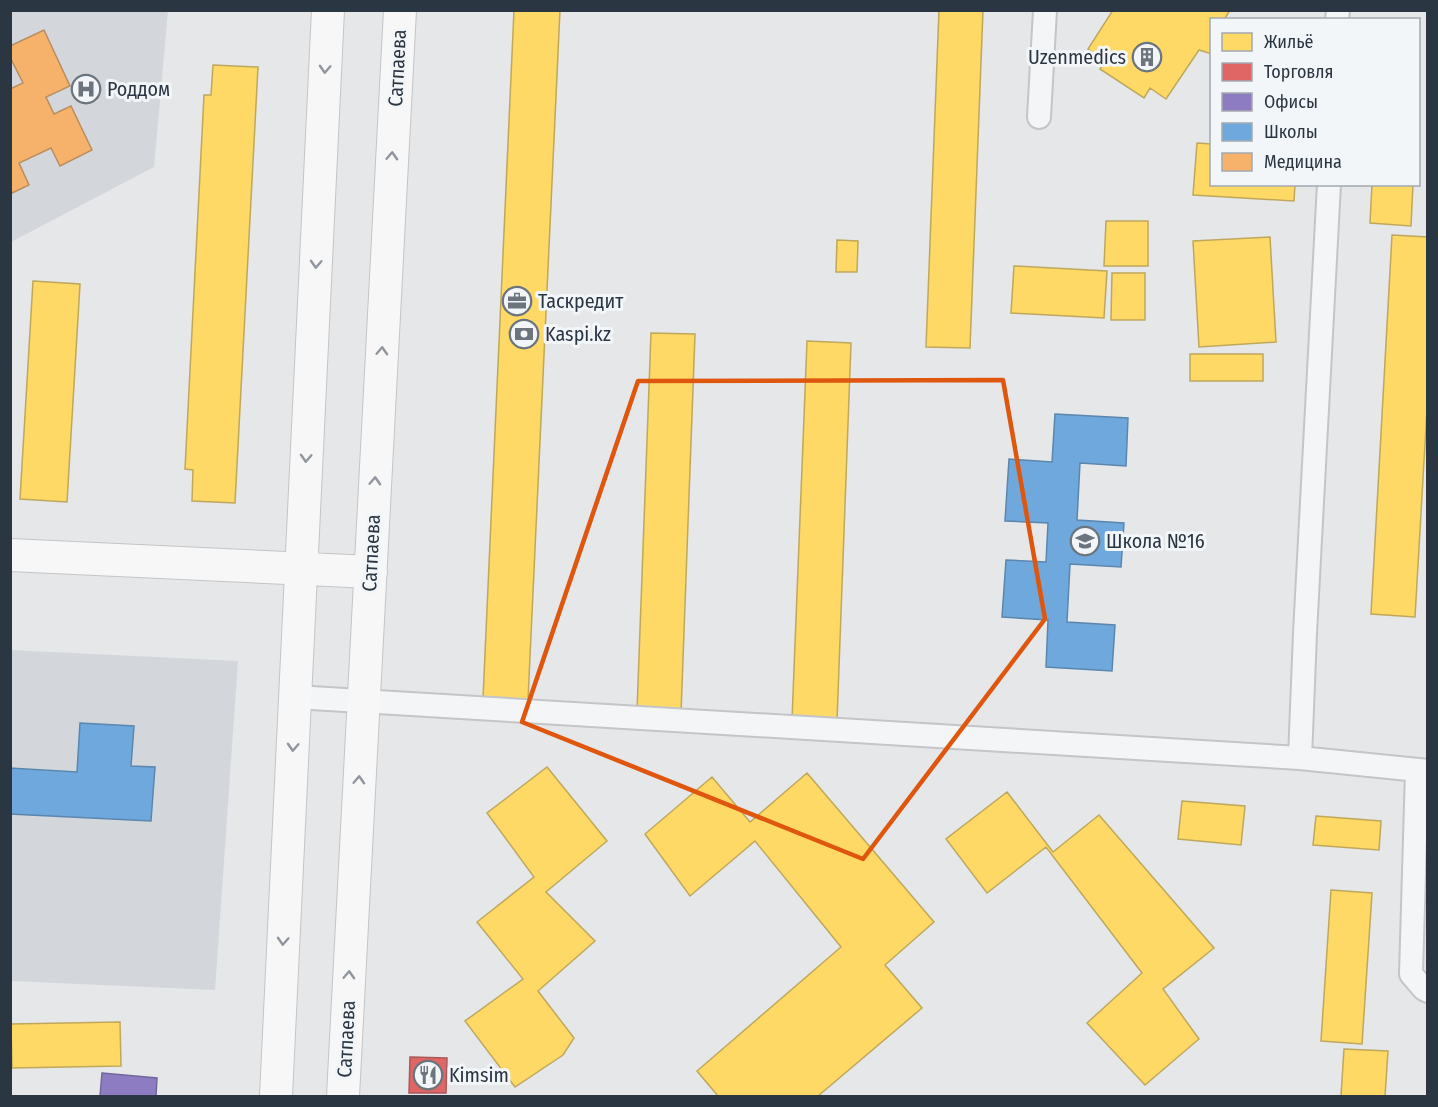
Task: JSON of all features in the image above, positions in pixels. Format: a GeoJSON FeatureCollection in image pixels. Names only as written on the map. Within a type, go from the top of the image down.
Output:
{"type":"FeatureCollection","features":[{"type":"Feature","properties":{"kind":"street"},"geometry":{"type":"LineString","coordinates":[[276,1096],[328,10]]}},
{"type":"Feature","properties":{"kind":"street","name":"Сатпаева"},"geometry":{"type":"LineString","coordinates":[[343,1096],[400,10]]}},
{"type":"Feature","properties":{"kind":"street"},"geometry":{"type":"LineString","coordinates":[[1039,117],[1045,10]]}},
{"type":"Feature","properties":{"kind":"street"},"geometry":{"type":"LineString","coordinates":[[1300,758],[1329,186]]}},
{"type":"Feature","properties":{"kind":"street"},"geometry":{"type":"LineString","coordinates":[[10,555],[371,572]]}},
{"type":"Feature","properties":{"kind":"street"},"geometry":{"type":"LineString","coordinates":[[295,698],[1300,758],[1422,770],[1412,974],[1428,991]]}},
{"type":"Feature","properties":{"kind":"highlighted area"},"geometry":{"type":"Polygon","coordinates":[[[1003,380],[1045,619],[863,859],[522,722],[638,381],[1003,380]]]}},
{"type":"Feature","properties":{"kind":"shaded area","name":"Роддом"},"geometry":{"type":"Polygon","coordinates":[[[11,11],[168,11],[154,167],[11,242],[11,11]]]}},
{"type":"Feature","properties":{"kind":"shaded area"},"geometry":{"type":"Polygon","coordinates":[[[10,650],[238,661],[215,990],[11,981],[10,650]]]}},
{"type":"Feature","properties":{"kind":"building: Жильё"},"geometry":{"type":"Polygon","coordinates":[[[514,10],[560,10],[528,700],[483,698],[514,10]]]}},
{"type":"Feature","properties":{"kind":"building: Жильё"},"geometry":{"type":"Polygon","coordinates":[[[939,10],[983,10],[970,348],[926,347],[939,10]]]}},
{"type":"Feature","properties":{"kind":"building: Жильё","name":"Uzenmedics"},"geometry":{"type":"Polygon","coordinates":[[[1113,10],[1230,10],[1225,18],[1210,18],[1210,53],[1199,50],[1166,99],[1150,88],[1144,98],[1100,69],[1106,61],[1088,49],[1113,10]]]}},
{"type":"Feature","properties":{"kind":"building: Жильё"},"geometry":{"type":"Polygon","coordinates":[[[213,65],[258,67],[235,503],[192,501],[193,470],[185,469],[204,95],[211,95],[213,65]]]}},
{"type":"Feature","properties":{"kind":"building: Жильё"},"geometry":{"type":"Polygon","coordinates":[[[1197,143],[1210,144],[1210,186],[1295,186],[1294,201],[1193,195],[1197,143]]]}},
{"type":"Feature","properties":{"kind":"building: Жильё"},"geometry":{"type":"Polygon","coordinates":[[[1372,186],[1413,186],[1411,226],[1370,223],[1372,186]]]}},
{"type":"Feature","properties":{"kind":"building: Жильё"},"geometry":{"type":"Polygon","coordinates":[[[1106,221],[1148,221],[1148,266],[1104,266],[1106,221]]]}},
{"type":"Feature","properties":{"kind":"building: Жильё"},"geometry":{"type":"Polygon","coordinates":[[[1392,235],[1428,237],[1428,392],[1415,617],[1371,614],[1392,235]]]}},
{"type":"Feature","properties":{"kind":"building: Жильё"},"geometry":{"type":"Polygon","coordinates":[[[1270,237],[1276,342],[1199,347],[1193,241],[1270,237]]]}},
{"type":"Feature","properties":{"kind":"building: Жильё"},"geometry":{"type":"Polygon","coordinates":[[[837,240],[858,241],[857,272],[836,272],[837,240]]]}},
{"type":"Feature","properties":{"kind":"building: Жильё"},"geometry":{"type":"Polygon","coordinates":[[[1014,266],[1107,271],[1104,318],[1011,313],[1014,266]]]}},
{"type":"Feature","properties":{"kind":"building: Жильё"},"geometry":{"type":"Polygon","coordinates":[[[1112,273],[1145,273],[1145,320],[1111,320],[1112,273]]]}},
{"type":"Feature","properties":{"kind":"building: Жильё"},"geometry":{"type":"Polygon","coordinates":[[[33,281],[80,284],[67,502],[20,499],[33,281]]]}},
{"type":"Feature","properties":{"kind":"building: Жильё"},"geometry":{"type":"Polygon","coordinates":[[[651,333],[695,334],[681,713],[637,711],[651,333]]]}},
{"type":"Feature","properties":{"kind":"building: Жильё"},"geometry":{"type":"Polygon","coordinates":[[[807,341],[851,343],[837,721],[792,720],[807,341]]]}},
{"type":"Feature","properties":{"kind":"building: Жильё"},"geometry":{"type":"Polygon","coordinates":[[[1190,354],[1263,354],[1263,381],[1190,381],[1190,354]]]}},
{"type":"Feature","properties":{"kind":"building: Жильё"},"geometry":{"type":"Polygon","coordinates":[[[547,767],[607,841],[546,892],[595,941],[538,991],[574,1038],[563,1055],[515,1087],[465,1021],[523,979],[477,922],[534,877],[487,813],[547,767]]]}},
{"type":"Feature","properties":{"kind":"building: Жильё"},"geometry":{"type":"Polygon","coordinates":[[[807,773],[934,922],[885,965],[922,1008],[818,1096],[718,1096],[697,1071],[841,947],[755,841],[690,896],[645,834],[712,777],[750,822],[807,773]]]}},
{"type":"Feature","properties":{"kind":"building: Жильё"},"geometry":{"type":"Polygon","coordinates":[[[1007,792],[1053,852],[1099,815],[1214,948],[1163,989],[1199,1039],[1145,1085],[1087,1023],[1142,973],[1046,847],[987,893],[946,839],[1007,792]]]}},
{"type":"Feature","properties":{"kind":"building: Жильё"},"geometry":{"type":"Polygon","coordinates":[[[1182,801],[1245,806],[1241,845],[1178,839],[1182,801]]]}},
{"type":"Feature","properties":{"kind":"building: Жильё"},"geometry":{"type":"Polygon","coordinates":[[[1316,816],[1381,821],[1379,850],[1313,845],[1316,816]]]}},
{"type":"Feature","properties":{"kind":"building: Жильё"},"geometry":{"type":"Polygon","coordinates":[[[1331,890],[1372,893],[1362,1044],[1321,1041],[1331,890]]]}},
{"type":"Feature","properties":{"kind":"building: Жильё"},"geometry":{"type":"Polygon","coordinates":[[[120,1022],[121,1066],[12,1068],[11,1024],[120,1022]]]}},
{"type":"Feature","properties":{"kind":"building: Жильё"},"geometry":{"type":"Polygon","coordinates":[[[1344,1049],[1388,1051],[1385,1096],[1341,1096],[1344,1049]]]}},
{"type":"Feature","properties":{"kind":"building: Торговля","name":"Kimsim"},"geometry":{"type":"Polygon","coordinates":[[[410,1057],[447,1058],[446,1093],[409,1093],[410,1057]]]}},
{"type":"Feature","properties":{"kind":"building: Офисы"},"geometry":{"type":"Polygon","coordinates":[[[102,1073],[157,1078],[156,1096],[100,1096],[102,1073]]]}},
{"type":"Feature","properties":{"kind":"building: Школы","name":"Школа №16"},"geometry":{"type":"Polygon","coordinates":[[[1055,414],[1128,418],[1126,466],[1080,463],[1077,520],[1124,523],[1121,567],[1070,564],[1067,622],[1115,625],[1112,671],[1046,667],[1048,620],[1002,617],[1006,560],[1046,562],[1048,523],[1005,521],[1009,459],[1052,462],[1055,414]]]}},
{"type":"Feature","properties":{"kind":"building: Школы"},"geometry":{"type":"Polygon","coordinates":[[[80,723],[134,726],[131,766],[155,767],[151,821],[10,814],[10,768],[77,772],[80,723]]]}},
{"type":"Feature","properties":{"kind":"building: Медицина"},"geometry":{"type":"Polygon","coordinates":[[[44,30],[70,86],[46,97],[54,114],[71,106],[92,150],[60,166],[51,148],[19,163],[29,185],[10,194],[10,89],[23,83],[10,57],[10,46],[44,30]]]}},
{"type":"Feature","properties":{"kind":"place","name":"Uzenmedics"},"geometry":{"type":"Point","coordinates":[1147,57]}},
{"type":"Feature","properties":{"kind":"place","name":"Роддом"},"geometry":{"type":"Point","coordinates":[86,89]}},
{"type":"Feature","properties":{"kind":"place","name":"Таскредит"},"geometry":{"type":"Point","coordinates":[517,301]}},
{"type":"Feature","properties":{"kind":"place","name":"Kaspi.kz"},"geometry":{"type":"Point","coordinates":[524,334]}},
{"type":"Feature","properties":{"kind":"place","name":"Школа №16"},"geometry":{"type":"Point","coordinates":[1085,541]}},
{"type":"Feature","properties":{"kind":"place","name":"Kimsim"},"geometry":{"type":"Point","coordinates":[428,1075]}}]}
